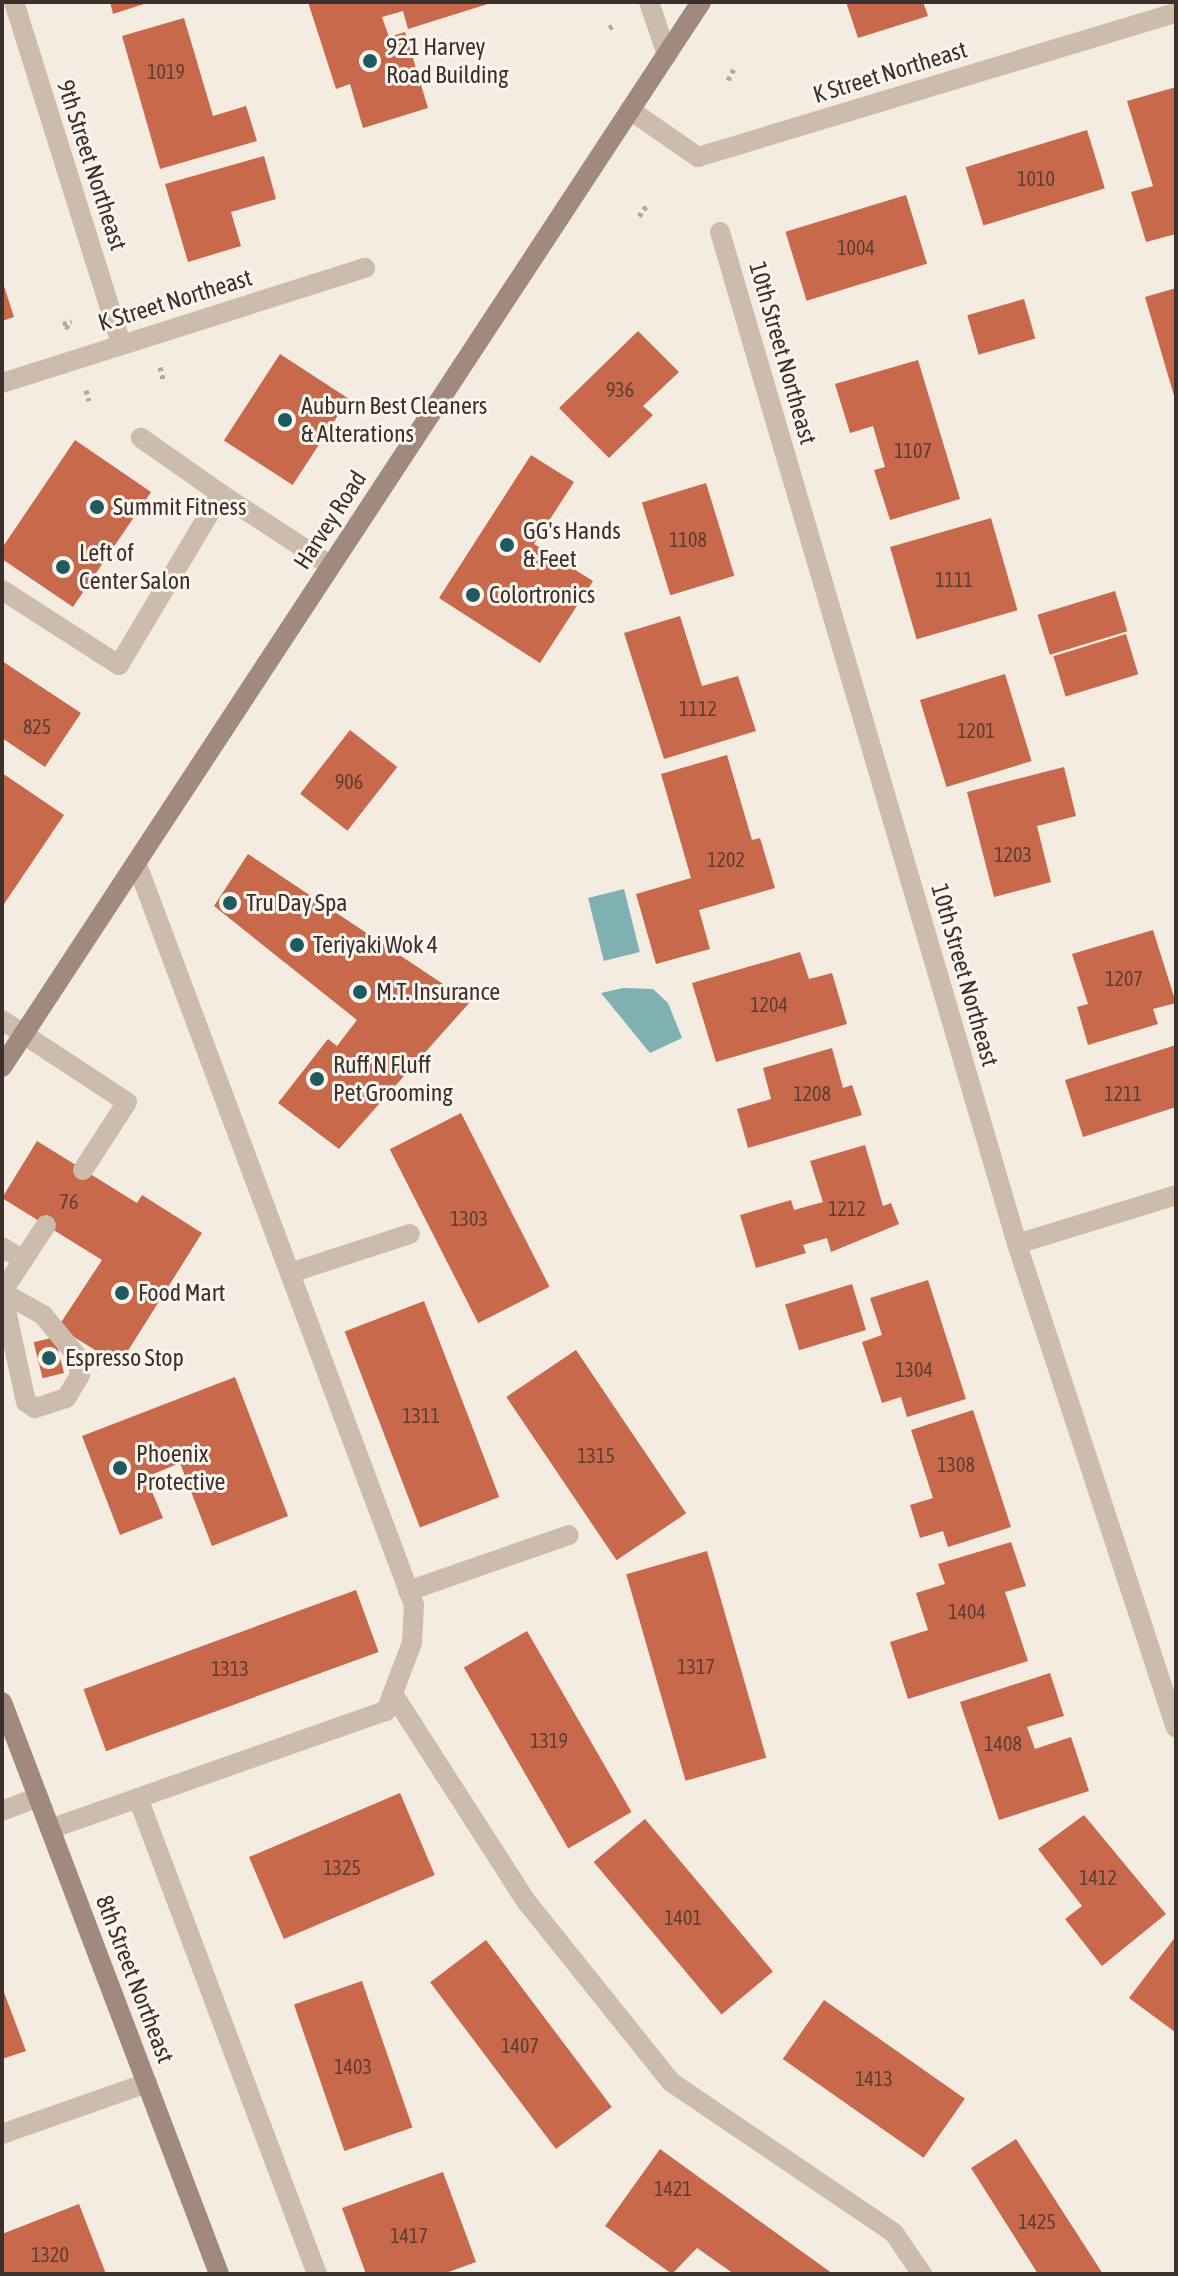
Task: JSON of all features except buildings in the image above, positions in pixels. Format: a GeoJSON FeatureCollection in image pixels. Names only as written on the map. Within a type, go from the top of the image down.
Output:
{"type":"FeatureCollection","features":[{"type":"Feature","properties":{"kind":"main road","name":"Harvey Road"},"geometry":{"type":"LineString","coordinates":[[2,1067],[701,2]]}},
{"type":"Feature","properties":{"kind":"main road","name":"8th Street Northeast"},"geometry":{"type":"LineString","coordinates":[[2,1702],[219,2274]]}},
{"type":"Feature","properties":{"kind":"street","name":"9th Street Northeast"},"geometry":{"type":"LineString","coordinates":[[14,2],[121,344]]}},
{"type":"Feature","properties":{"kind":"street"},"geometry":{"type":"LineString","coordinates":[[649,2],[667,55]]}},
{"type":"Feature","properties":{"kind":"street","name":"K Street Northeast"},"geometry":{"type":"LineString","coordinates":[[630,110],[698,157],[1176,13]]}},
{"type":"Feature","properties":{"kind":"street","name":"10th Street Northeast"},"geometry":{"type":"LineString","coordinates":[[720,232],[1017,1244],[1176,1728]]}},
{"type":"Feature","properties":{"kind":"street","name":"K Street Northeast"},"geometry":{"type":"LineString","coordinates":[[2,383],[365,268]]}},
{"type":"Feature","properties":{"kind":"street"},"geometry":{"type":"LineString","coordinates":[[141,438],[331,566]]}},
{"type":"Feature","properties":{"kind":"street"},"geometry":{"type":"LineString","coordinates":[[2,590],[119,665],[221,494]]}},
{"type":"Feature","properties":{"kind":"street"},"geometry":{"type":"LineString","coordinates":[[50,1829],[386,1711],[412,1643],[408,1591],[136,862]]}},
{"type":"Feature","properties":{"kind":"street"},"geometry":{"type":"LineString","coordinates":[[2,1020],[127,1102],[83,1170]]}},
{"type":"Feature","properties":{"kind":"street"},"geometry":{"type":"LineString","coordinates":[[1017,1244],[1176,1195]]}},
{"type":"Feature","properties":{"kind":"street"},"geometry":{"type":"LineString","coordinates":[[2,1292],[43,1315],[77,1356],[80,1375],[66,1398],[35,1408],[26,1402],[2,1292],[46,1225]]}},
{"type":"Feature","properties":{"kind":"street"},"geometry":{"type":"LineString","coordinates":[[290,1273],[410,1234]]}},
{"type":"Feature","properties":{"kind":"street"},"geometry":{"type":"LineString","coordinates":[[2,1247],[23,1260]]}},
{"type":"Feature","properties":{"kind":"street"},"geometry":{"type":"LineString","coordinates":[[408,1591],[569,1535]]}},
{"type":"Feature","properties":{"kind":"street"},"geometry":{"type":"LineString","coordinates":[[393,1694],[526,1901],[671,2082],[894,2233],[922,2274]]}},
{"type":"Feature","properties":{"kind":"street"},"geometry":{"type":"LineString","coordinates":[[2,1811],[38,1797]]}},
{"type":"Feature","properties":{"kind":"street"},"geometry":{"type":"LineString","coordinates":[[138,1798],[317,2274]]}},
{"type":"Feature","properties":{"kind":"street"},"geometry":{"type":"LineString","coordinates":[[2,2134],[147,2083]]}},
{"type":"Feature","properties":{"kind":"path"},"geometry":{"type":"LineString","coordinates":[[728,80],[735,67]]}},
{"type":"Feature","properties":{"kind":"path"},"geometry":{"type":"LineString","coordinates":[[639,216],[647,205]]}},
{"type":"Feature","properties":{"kind":"path"},"geometry":{"type":"LineString","coordinates":[[69,328],[63,324],[72,321]]}},
{"type":"Feature","properties":{"kind":"path"},"geometry":{"type":"LineString","coordinates":[[160,367],[163,379]]}},
{"type":"Feature","properties":{"kind":"path"},"geometry":{"type":"LineString","coordinates":[[86,390],[89,401]]}},
{"type":"Feature","properties":{"kind":"water"},"geometry":{"type":"Polygon","coordinates":[[[624,889],[640,952],[604,961],[588,898],[624,889]]]}},
{"type":"Feature","properties":{"kind":"water"},"geometry":{"type":"Polygon","coordinates":[[[623,988],[653,989],[668,1003],[682,1038],[650,1053],[601,993],[623,988]]]}},
{"type":"Feature","properties":{"kind":"place","name":"921 Harvey Road Building"},"geometry":{"type":"Point","coordinates":[370,61]}},
{"type":"Feature","properties":{"kind":"place","name":"Auburn Best Cleaners & Alterations"},"geometry":{"type":"Point","coordinates":[285,420]}},
{"type":"Feature","properties":{"kind":"place","name":"Summit Fitness"},"geometry":{"type":"Point","coordinates":[97,507]}},
{"type":"Feature","properties":{"kind":"place","name":"GG's Hands & Feet"},"geometry":{"type":"Point","coordinates":[507,545]}},
{"type":"Feature","properties":{"kind":"place","name":"Left of Center Salon"},"geometry":{"type":"Point","coordinates":[63,567]}},
{"type":"Feature","properties":{"kind":"place","name":"Colortronics"},"geometry":{"type":"Point","coordinates":[473,595]}},
{"type":"Feature","properties":{"kind":"place","name":"Tru Day Spa"},"geometry":{"type":"Point","coordinates":[230,903]}},
{"type":"Feature","properties":{"kind":"place","name":"Teriyaki Wok 4"},"geometry":{"type":"Point","coordinates":[297,945]}},
{"type":"Feature","properties":{"kind":"place","name":"M.T. Insurance"},"geometry":{"type":"Point","coordinates":[360,992]}},
{"type":"Feature","properties":{"kind":"place","name":"Ruff N Fluff Pet Grooming"},"geometry":{"type":"Point","coordinates":[317,1079]}},
{"type":"Feature","properties":{"kind":"place","name":"Food Mart"},"geometry":{"type":"Point","coordinates":[122,1293]}},
{"type":"Feature","properties":{"kind":"place","name":"Espresso Stop"},"geometry":{"type":"Point","coordinates":[49,1358]}},
{"type":"Feature","properties":{"kind":"place","name":"Phoenix Protective"},"geometry":{"type":"Point","coordinates":[120,1468]}}]}
